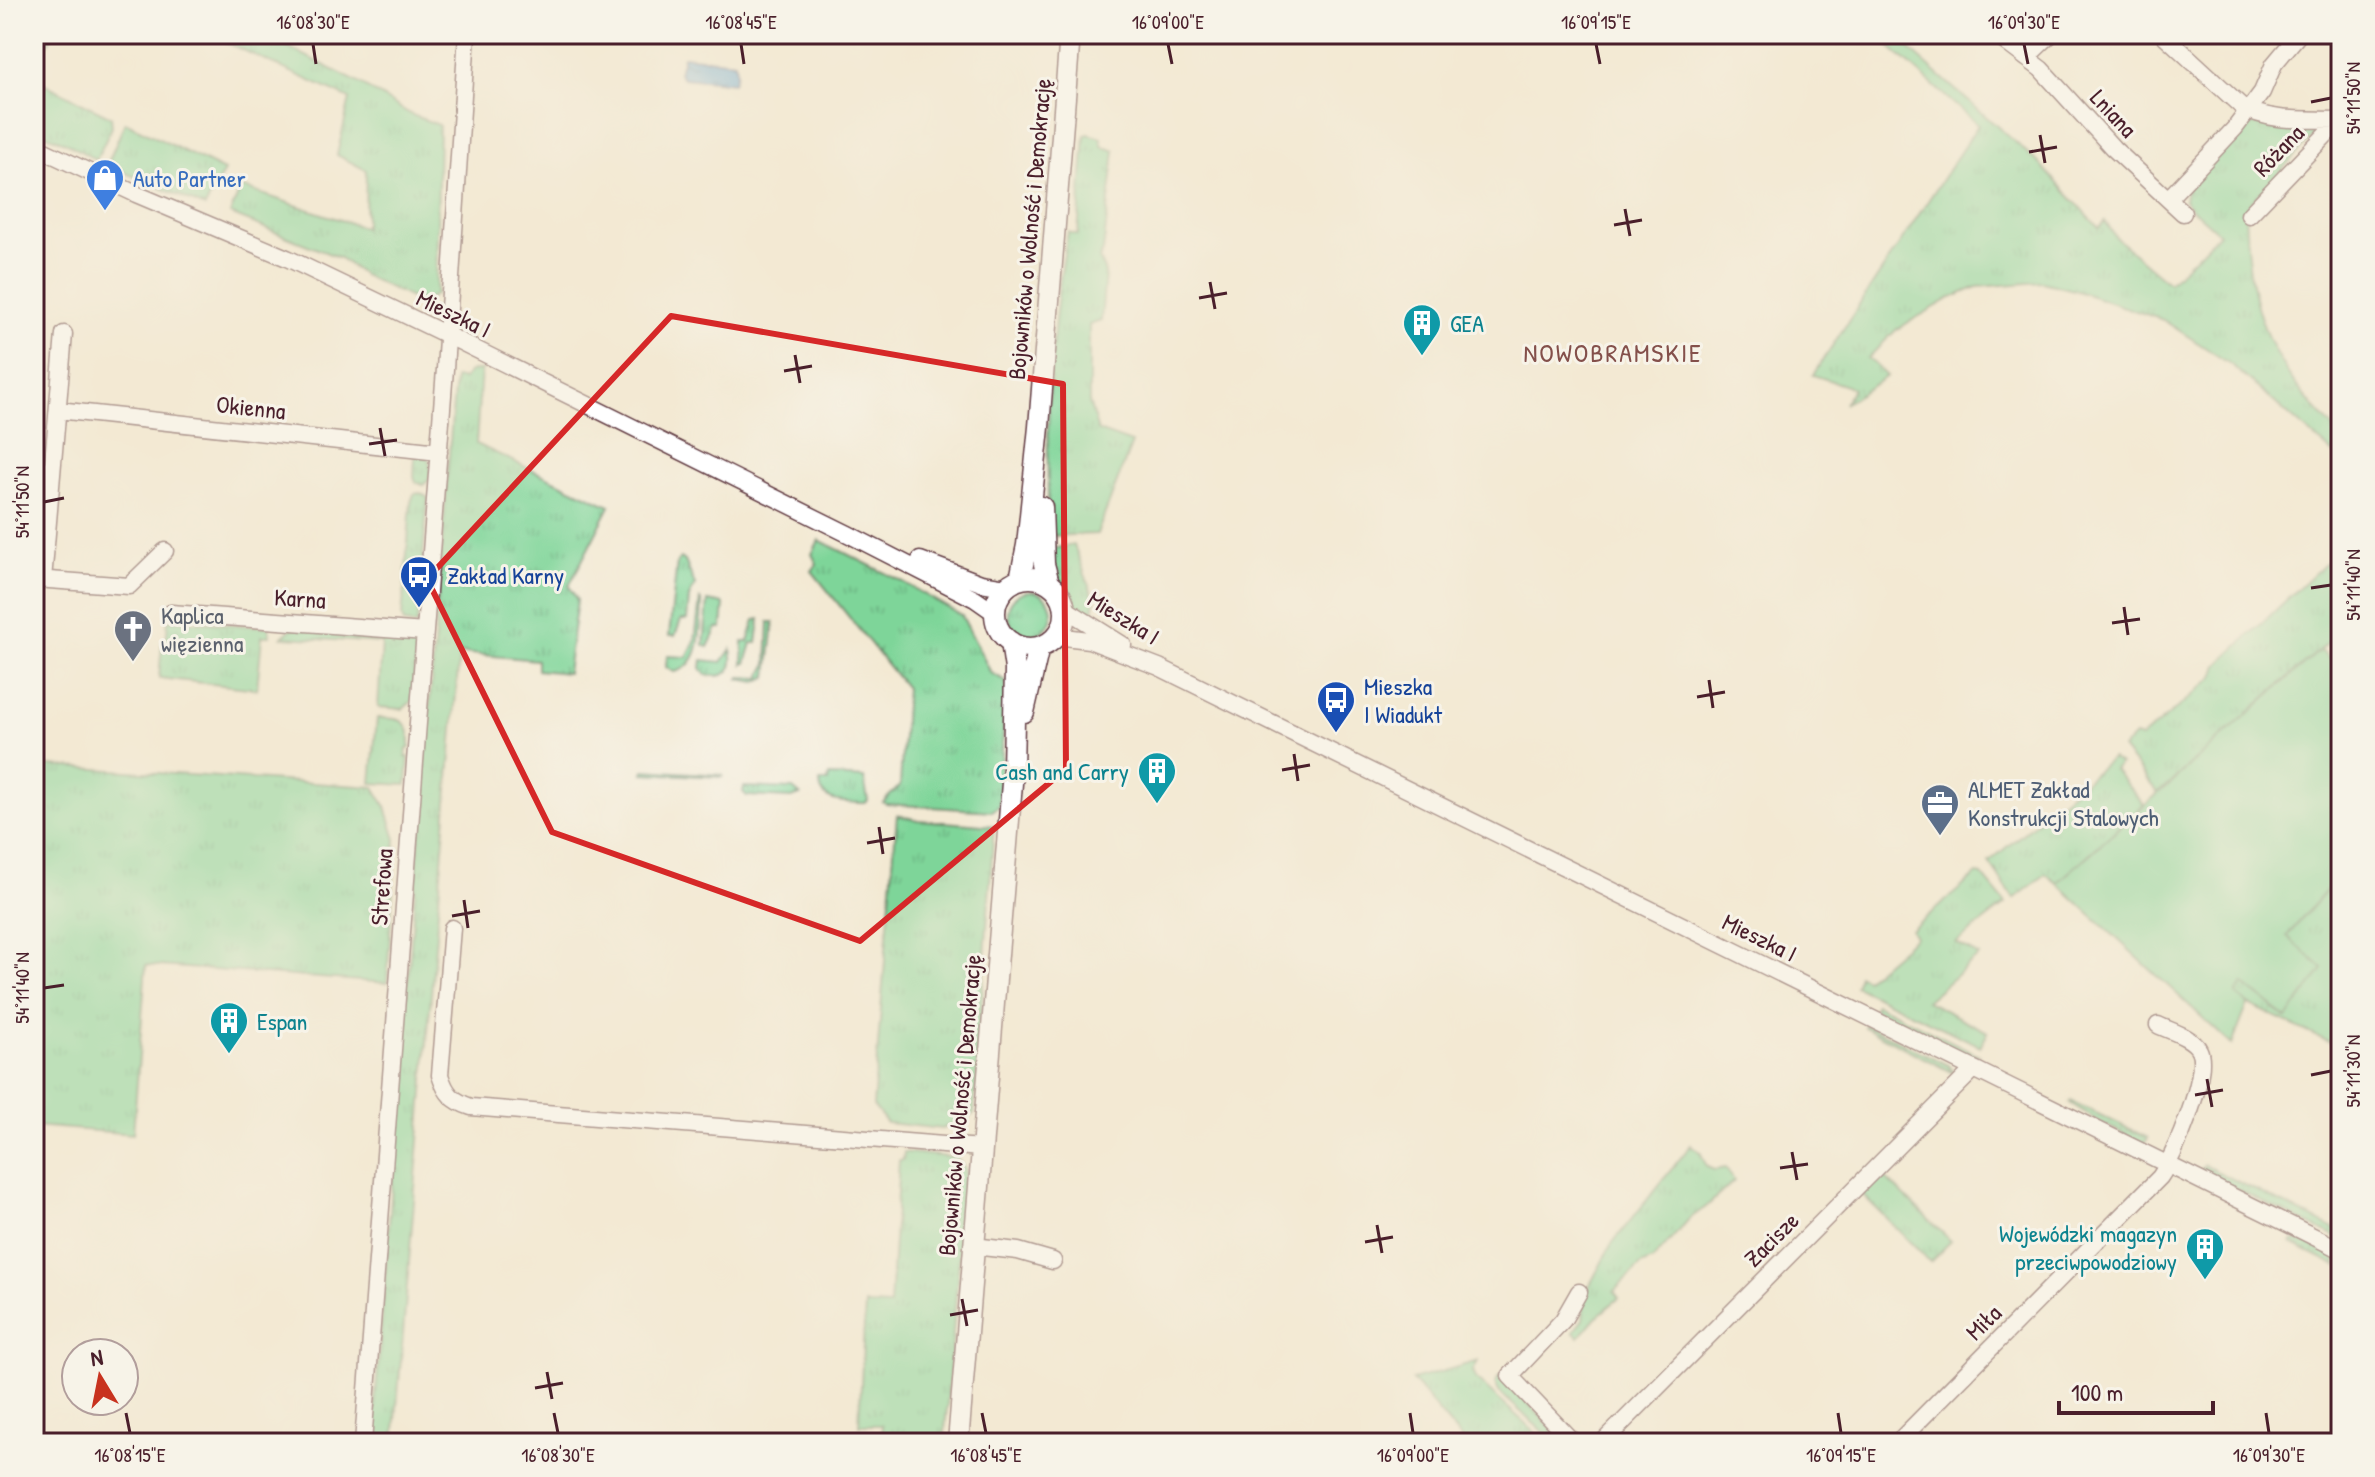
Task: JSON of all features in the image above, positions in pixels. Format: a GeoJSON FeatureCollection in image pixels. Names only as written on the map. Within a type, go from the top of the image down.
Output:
{"type":"FeatureCollection","features":[{"type":"Feature","properties":{"kind":"main road","name":"Bojowników o Wolność i Demokrację"},"geometry":{"type":"LineString","coordinates":[[1013,583],[1027,545],[1070,34]]}},
{"type":"Feature","properties":{"kind":"main road","name":"Bojowników o Wolność i Demokrację"},"geometry":{"type":"LineString","coordinates":[[1039,427],[1043,545],[1049,583]]}},
{"type":"Feature","properties":{"kind":"main road"},"geometry":{"type":"LineString","coordinates":[[1039,579],[1049,583],[1062,598],[1061,627],[1048,641],[1019,646],[1011,642],[996,625],[997,599],[1013,583],[1039,579]]}},
{"type":"Feature","properties":{"kind":"main road","name":"Bojowników o Wolność i Demokrację"},"geometry":{"type":"LineString","coordinates":[[1013,771],[1032,671],[1048,641]]}},
{"type":"Feature","properties":{"kind":"main road","name":"Bojowników o Wolność i Demokrację"},"geometry":{"type":"LineString","coordinates":[[958,1443],[1013,771],[1015,669],[1011,642]]}},
{"type":"Feature","properties":{"kind":"street","name":"Strefowa"},"geometry":{"type":"LineString","coordinates":[[363,1443],[439,452],[467,34]]}},
{"type":"Feature","properties":{"kind":"street","name":"Lniana"},"geometry":{"type":"LineString","coordinates":[[1999,34],[2041,69],[2113,148],[2183,213]]}},
{"type":"Feature","properties":{"kind":"street"},"geometry":{"type":"LineString","coordinates":[[2026,58],[2051,34]]}},
{"type":"Feature","properties":{"kind":"street"},"geometry":{"type":"LineString","coordinates":[[2168,199],[2248,110],[2262,92],[2274,64],[2299,34]]}},
{"type":"Feature","properties":{"kind":"street"},"geometry":{"type":"LineString","coordinates":[[2170,36],[2248,110],[2271,118],[2340,120]]}},
{"type":"Feature","properties":{"kind":"street","name":"Różana"},"geometry":{"type":"LineString","coordinates":[[2249,215],[2340,120]]}},
{"type":"Feature","properties":{"kind":"street","name":"Mieszka I"},"geometry":{"type":"LineString","coordinates":[[34,146],[136,194],[287,258],[447,335],[848,534],[975,599],[995,613]]}},
{"type":"Feature","properties":{"kind":"street"},"geometry":{"type":"LineString","coordinates":[[64,334],[39,580],[129,586],[165,551]]}},
{"type":"Feature","properties":{"kind":"street","name":"Okienna"},"geometry":{"type":"LineString","coordinates":[[58,410],[439,452]]}},
{"type":"Feature","properties":{"kind":"street","name":"Mieszka I"},"geometry":{"type":"LineString","coordinates":[[848,534],[981,583],[1013,583]]}},
{"type":"Feature","properties":{"kind":"street","name":"Mieszka I"},"geometry":{"type":"LineString","coordinates":[[1064,608],[1159,667]]}},
{"type":"Feature","properties":{"kind":"street","name":"Karna"},"geometry":{"type":"LineString","coordinates":[[171,613],[425,632]]}},
{"type":"Feature","properties":{"kind":"street","name":"Mieszka I"},"geometry":{"type":"LineString","coordinates":[[1048,641],[1089,640],[1159,667],[2341,1250]]}},
{"type":"Feature","properties":{"kind":"street"},"geometry":{"type":"LineString","coordinates":[[452,928],[440,1075],[448,1095],[457,1103],[471,1107],[981,1148]]}},
{"type":"Feature","properties":{"kind":"street","name":"Miła"},"geometry":{"type":"LineString","coordinates":[[1897,1443],[2160,1177],[2168,1165],[2178,1146],[2200,1077],[2202,1060],[2199,1048],[2188,1039],[2158,1025]]}},
{"type":"Feature","properties":{"kind":"street","name":"Zacisze"},"geometry":{"type":"LineString","coordinates":[[1602,1443],[1974,1069]]}},
{"type":"Feature","properties":{"kind":"street"},"geometry":{"type":"LineString","coordinates":[[973,1246],[1018,1251],[1053,1261]]}},
{"type":"Feature","properties":{"kind":"street"},"geometry":{"type":"LineString","coordinates":[[1574,1443],[1510,1376],[1563,1320],[1579,1292]]}},
{"type":"Feature","properties":{"kind":"highlighted area"},"geometry":{"type":"Polygon","coordinates":[[[671,316],[1063,384],[1066,769],[860,941],[552,832],[427,579],[671,316]]]}},
{"type":"Feature","properties":{"kind":"green space"},"geometry":{"type":"Polygon","coordinates":[[[34,34],[53,34],[37,63],[43,83],[111,117],[112,127],[96,160],[65,142],[34,130],[34,34]]]}},
{"type":"Feature","properties":{"kind":"green space"},"geometry":{"type":"Polygon","coordinates":[[[208,34],[263,34],[357,82],[412,115],[439,125],[436,294],[427,300],[413,299],[363,275],[340,258],[230,214],[241,187],[365,228],[366,170],[337,155],[350,99],[208,34]]]}},
{"type":"Feature","properties":{"kind":"green space"},"geometry":{"type":"Polygon","coordinates":[[[1875,34],[1892,34],[2040,164],[2099,228],[2105,221],[2116,238],[2169,283],[2219,233],[2184,199],[2186,190],[2248,125],[2322,127],[2245,209],[2247,245],[2257,307],[2266,334],[2295,384],[2341,435],[2341,460],[2230,364],[2163,320],[2042,282],[1977,287],[1897,329],[1868,358],[1887,376],[1844,404],[1853,388],[1813,375],[1978,125],[1875,34]]]}},
{"type":"Feature","properties":{"kind":"green space"},"geometry":{"type":"Polygon","coordinates":[[[125,122],[224,171],[205,207],[107,165],[125,122]]]}},
{"type":"Feature","properties":{"kind":"green space"},"geometry":{"type":"Polygon","coordinates":[[[1085,135],[1101,138],[1102,146],[1115,151],[1103,251],[1099,258],[1105,273],[1101,321],[1089,325],[1089,402],[1098,431],[1132,443],[1097,534],[1049,536],[1048,422],[1056,307],[1068,232],[1078,235],[1085,135]]]}},
{"type":"Feature","properties":{"kind":"green space"},"geometry":{"type":"Polygon","coordinates":[[[481,370],[476,444],[610,506],[569,586],[577,600],[567,673],[537,670],[537,660],[461,653],[459,656],[394,1443],[372,1443],[455,378],[463,379],[471,371],[481,370]]]}},
{"type":"Feature","properties":{"kind":"green space"},"geometry":{"type":"Polygon","coordinates":[[[415,455],[428,458],[431,468],[429,480],[423,485],[416,482],[414,477],[415,455]]]}},
{"type":"Feature","properties":{"kind":"green space"},"geometry":{"type":"Polygon","coordinates":[[[421,493],[428,498],[417,625],[404,623],[402,617],[411,502],[414,494],[421,493]]]}},
{"type":"Feature","properties":{"kind":"green space"},"geometry":{"type":"Polygon","coordinates":[[[819,540],[962,616],[991,673],[1006,681],[999,806],[992,811],[883,802],[900,786],[906,688],[812,571],[817,564],[812,554],[819,540]]]}},
{"type":"Feature","properties":{"kind":"green space"},"geometry":{"type":"Polygon","coordinates":[[[1074,545],[1095,601],[1092,617],[1070,601],[1062,584],[1053,576],[1049,549],[1074,545]]]}},
{"type":"Feature","properties":{"kind":"green space"},"geometry":{"type":"Polygon","coordinates":[[[2341,548],[2341,631],[2158,793],[2122,749],[2135,736],[2141,738],[2214,677],[2218,665],[2341,548]]]}},
{"type":"Feature","properties":{"kind":"green space"},"geometry":{"type":"Polygon","coordinates":[[[680,558],[685,561],[695,585],[689,597],[687,620],[681,620],[675,636],[669,636],[677,562],[680,558]]]}},
{"type":"Feature","properties":{"kind":"green space"},"geometry":{"type":"Polygon","coordinates":[[[1030,591],[1046,597],[1052,613],[1046,629],[1030,635],[1014,629],[1008,613],[1014,597],[1030,591]]]}},
{"type":"Feature","properties":{"kind":"green space"},"geometry":{"type":"Polygon","coordinates":[[[700,600],[700,633],[696,654],[684,668],[674,672],[666,667],[667,656],[687,657],[695,641],[700,600]]]}},
{"type":"Feature","properties":{"kind":"green space"},"geometry":{"type":"Polygon","coordinates":[[[708,601],[724,604],[722,628],[717,628],[708,647],[704,645],[708,601]]]}},
{"type":"Feature","properties":{"kind":"green space"},"geometry":{"type":"Polygon","coordinates":[[[760,619],[757,643],[752,643],[743,664],[743,642],[748,642],[755,620],[760,619]]]}},
{"type":"Feature","properties":{"kind":"green space"},"geometry":{"type":"Polygon","coordinates":[[[168,620],[269,627],[270,636],[262,636],[257,689],[159,678],[162,643],[166,643],[168,620]]]}},
{"type":"Feature","properties":{"kind":"green space"},"geometry":{"type":"Polygon","coordinates":[[[769,622],[774,622],[768,676],[757,682],[739,679],[760,678],[767,665],[769,622]]]}},
{"type":"Feature","properties":{"kind":"green space"},"geometry":{"type":"Polygon","coordinates":[[[292,628],[413,636],[417,647],[412,701],[403,709],[378,707],[382,643],[282,637],[292,628]]]}},
{"type":"Feature","properties":{"kind":"green space"},"geometry":{"type":"Polygon","coordinates":[[[731,649],[729,671],[706,675],[701,668],[702,660],[722,662],[731,649]]]}},
{"type":"Feature","properties":{"kind":"green space"},"geometry":{"type":"Polygon","coordinates":[[[2320,650],[2341,669],[2341,874],[2287,936],[2323,969],[2287,1018],[2243,984],[2236,994],[2248,1004],[2232,1045],[2057,883],[2320,650]]]}},
{"type":"Feature","properties":{"kind":"green space"},"geometry":{"type":"Polygon","coordinates":[[[377,718],[399,720],[407,726],[410,748],[406,757],[409,757],[407,785],[371,783],[377,718]]]}},
{"type":"Feature","properties":{"kind":"green space"},"geometry":{"type":"Polygon","coordinates":[[[2112,758],[2120,764],[2114,770],[2144,805],[2057,883],[2046,874],[2014,899],[1989,862],[2112,758]]]}},
{"type":"Feature","properties":{"kind":"green space"},"geometry":{"type":"Polygon","coordinates":[[[34,765],[374,787],[386,807],[396,839],[387,983],[146,965],[133,1134],[34,1126],[34,765]]]}},
{"type":"Feature","properties":{"kind":"green space"},"geometry":{"type":"Polygon","coordinates":[[[644,770],[723,775],[723,777],[643,773],[644,770]]]}},
{"type":"Feature","properties":{"kind":"green space"},"geometry":{"type":"Polygon","coordinates":[[[829,776],[864,778],[868,801],[850,803],[824,795],[820,782],[828,782],[829,776]]]}},
{"type":"Feature","properties":{"kind":"green space"},"geometry":{"type":"Polygon","coordinates":[[[744,787],[793,789],[800,795],[792,798],[747,796],[743,792],[744,787]]]}},
{"type":"Feature","properties":{"kind":"green space"},"geometry":{"type":"Polygon","coordinates":[[[897,815],[918,820],[994,826],[974,1114],[942,1129],[887,1123],[873,1106],[897,815]]]}},
{"type":"Feature","properties":{"kind":"green space"},"geometry":{"type":"Polygon","coordinates":[[[1977,874],[1982,875],[2006,904],[1956,943],[1979,956],[1926,1001],[1988,1032],[1980,1046],[1855,986],[1859,975],[1866,979],[1915,937],[1911,930],[1977,874]]]}},
{"type":"Feature","properties":{"kind":"green space"},"geometry":{"type":"Polygon","coordinates":[[[2341,874],[2341,1033],[2333,1044],[2248,1004],[2235,994],[2243,984],[2287,1017],[2287,936],[2341,874]]]}},
{"type":"Feature","properties":{"kind":"green space"},"geometry":{"type":"Polygon","coordinates":[[[1876,1004],[1979,1055],[1971,1058],[1873,1010],[1876,1004]]]}},
{"type":"Feature","properties":{"kind":"green space"},"geometry":{"type":"Polygon","coordinates":[[[1865,1024],[1948,1065],[1955,1074],[1864,1027],[1865,1024]]]}},
{"type":"Feature","properties":{"kind":"green space"},"geometry":{"type":"Polygon","coordinates":[[[2071,1101],[2148,1138],[2145,1144],[2101,1123],[2071,1101]]]}},
{"type":"Feature","properties":{"kind":"green space"},"geometry":{"type":"Polygon","coordinates":[[[1691,1145],[1700,1152],[1707,1167],[1714,1170],[1726,1168],[1734,1181],[1689,1219],[1653,1260],[1641,1265],[1614,1291],[1619,1298],[1595,1318],[1579,1337],[1573,1332],[1583,1319],[1585,1294],[1611,1245],[1691,1145]]]}},
{"type":"Feature","properties":{"kind":"green space"},"geometry":{"type":"Polygon","coordinates":[[[904,1152],[957,1158],[965,1169],[963,1221],[958,1223],[958,1233],[961,1235],[944,1443],[881,1443],[882,1425],[859,1425],[865,1305],[890,1306],[899,1160],[903,1160],[904,1152]]]}},
{"type":"Feature","properties":{"kind":"green space"},"geometry":{"type":"Polygon","coordinates":[[[2204,1165],[2341,1232],[2341,1240],[2200,1171],[2204,1165]]]}},
{"type":"Feature","properties":{"kind":"green space"},"geometry":{"type":"Polygon","coordinates":[[[1881,1174],[1951,1241],[1930,1262],[1862,1194],[1881,1174]]]}},
{"type":"Feature","properties":{"kind":"green space"},"geometry":{"type":"Polygon","coordinates":[[[2293,1240],[2335,1256],[2337,1266],[2291,1243],[2293,1240]]]}},
{"type":"Feature","properties":{"kind":"green space"},"geometry":{"type":"Polygon","coordinates":[[[1478,1361],[1473,1371],[1477,1380],[1547,1443],[1465,1443],[1412,1380],[1478,1361]]]}},
{"type":"Feature","properties":{"kind":"green space"},"geometry":{"type":"Polygon","coordinates":[[[1499,1376],[1566,1443],[1552,1440],[1499,1392],[1495,1383],[1499,1376]]]}},
{"type":"Feature","properties":{"kind":"water"},"geometry":{"type":"Polygon","coordinates":[[[683,56],[735,62],[733,83],[683,78],[679,73],[683,56]]]}},
{"type":"Feature","properties":{"kind":"place","name":"Auto Partner"},"geometry":{"type":"Point","coordinates":[105,212]}},
{"type":"Feature","properties":{"kind":"place","name":"GEA"},"geometry":{"type":"Point","coordinates":[1422,357]}},
{"type":"Feature","properties":{"kind":"place","name":"Zakład Karny"},"geometry":{"type":"Point","coordinates":[419,609]}},
{"type":"Feature","properties":{"kind":"place","name":"Kaplica więzienna"},"geometry":{"type":"Point","coordinates":[133,663]}},
{"type":"Feature","properties":{"kind":"place","name":"Mieszka I Wiadukt"},"geometry":{"type":"Point","coordinates":[1336,734]}},
{"type":"Feature","properties":{"kind":"place","name":"Cash and Carry"},"geometry":{"type":"Point","coordinates":[1157,805]}},
{"type":"Feature","properties":{"kind":"place","name":"ALMET Zakład Konstrukcji Stalowych"},"geometry":{"type":"Point","coordinates":[1940,837]}},
{"type":"Feature","properties":{"kind":"place","name":"Espan"},"geometry":{"type":"Point","coordinates":[229,1055]}},
{"type":"Feature","properties":{"kind":"place","name":"Wojewódzki magazyn przeciwpowodziowy"},"geometry":{"type":"Point","coordinates":[2205,1281]}},
{"type":"Feature","properties":{"kind":"district","name":"NOWOBRAMSKIE"},"geometry":{"type":"Point","coordinates":[1613,352]}}]}
